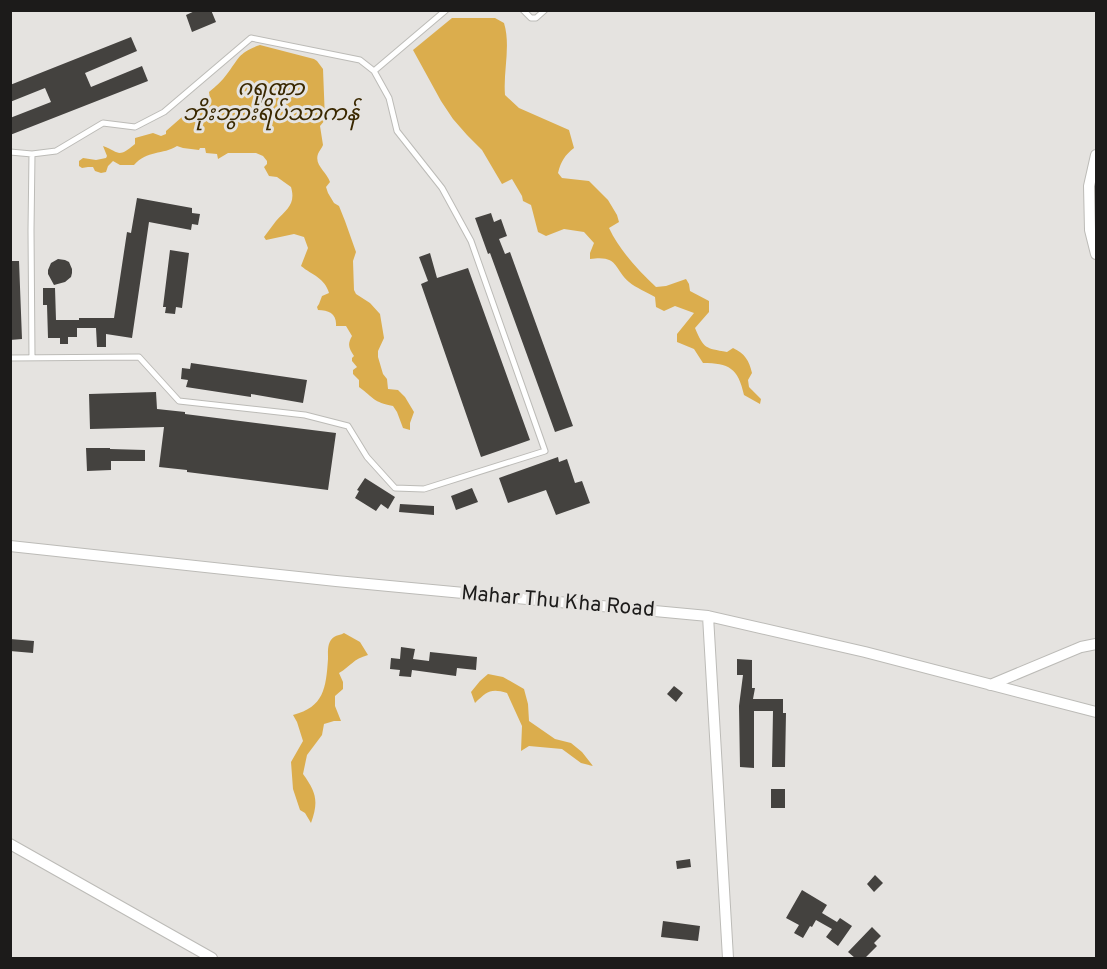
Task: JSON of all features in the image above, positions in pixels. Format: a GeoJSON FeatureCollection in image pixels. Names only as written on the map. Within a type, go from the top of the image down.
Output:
{"type":"FeatureCollection","features":[{"type":"Feature","properties":{"kind":"street"},"geometry":{"type":"LineString","coordinates":[[1096,155],[1089,186],[1090,230],[1096,254]]}},
{"type":"Feature","properties":{"kind":"street","name":"Mahar Thu Kha Road"},"geometry":{"type":"LineString","coordinates":[[10,546],[336,581],[708,616],[865,652],[1096,712]]}},
{"type":"Feature","properties":{"kind":"street"},"geometry":{"type":"LineString","coordinates":[[708,616],[728,958]]}},
{"type":"Feature","properties":{"kind":"street"},"geometry":{"type":"LineString","coordinates":[[990,685],[1081,647],[1096,644]]}},
{"type":"Feature","properties":{"kind":"street"},"geometry":{"type":"LineString","coordinates":[[10,844],[212,958]]}},
{"type":"Feature","properties":{"kind":"lane"},"geometry":{"type":"LineString","coordinates":[[374,71],[446,10]]}},
{"type":"Feature","properties":{"kind":"lane"},"geometry":{"type":"LineString","coordinates":[[523,10],[531,18],[536,18],[545,10]]}},
{"type":"Feature","properties":{"kind":"lane"},"geometry":{"type":"LineString","coordinates":[[10,152],[32,154],[56,151],[103,123],[135,128],[164,112],[251,38],[360,60],[374,71],[389,98],[397,131],[442,188],[471,241],[545,451],[424,489],[395,488],[367,457],[348,426],[305,415],[179,401],[139,357],[10,358]]}},
{"type":"Feature","properties":{"kind":"lane"},"geometry":{"type":"LineString","coordinates":[[32,154],[32,358]]}},
{"type":"Feature","properties":{"kind":"water","name":"ဂရုဏာ ဘိုးဘွားရိပ်သာကန်"},"geometry":{"type":"Polygon","coordinates":[[[452,18],[495,18],[504,23],[507,41],[505,95],[519,108],[569,130],[574,148],[560,165],[558,173],[562,178],[589,181],[608,200],[619,222],[609,228],[613,236],[630,260],[656,287],[686,279],[690,291],[709,301],[709,312],[695,328],[698,335],[703,344],[710,348],[727,352],[733,348],[743,355],[752,373],[748,380],[749,387],[761,399],[760,404],[744,395],[739,379],[731,369],[720,364],[703,363],[694,349],[677,342],[677,334],[694,313],[675,306],[664,311],[656,307],[655,297],[629,282],[611,261],[599,258],[590,259],[594,243],[584,232],[564,229],[546,236],[538,232],[531,205],[523,201],[512,179],[502,184],[482,150],[453,119],[441,101],[413,50],[452,18]]]}},
{"type":"Feature","properties":{"kind":"water","name":"ဂရုဏာ ဘိုးဘွားရိပ်သာကန်"},"geometry":{"type":"Polygon","coordinates":[[[260,45],[314,59],[323,69],[325,120],[320,126],[323,145],[317,158],[330,182],[326,187],[328,193],[334,203],[339,206],[356,252],[353,261],[354,290],[380,314],[384,338],[378,351],[378,357],[383,374],[387,379],[388,389],[398,390],[414,412],[410,430],[403,428],[393,406],[377,401],[359,387],[359,380],[353,374],[353,370],[357,367],[352,361],[354,356],[349,346],[352,336],[346,326],[336,326],[332,314],[318,310],[322,296],[329,293],[321,280],[301,266],[308,248],[304,237],[294,234],[266,240],[264,237],[290,206],[292,193],[291,187],[277,177],[269,176],[264,167],[267,161],[263,156],[256,153],[228,153],[218,159],[217,154],[206,153],[205,148],[199,150],[177,146],[144,157],[134,165],[120,165],[113,161],[106,172],[95,171],[93,167],[79,166],[79,161],[83,158],[96,160],[106,158],[103,146],[121,153],[135,144],[135,138],[153,133],[161,136],[166,134],[166,131],[182,117],[193,116],[206,99],[210,99],[209,92],[223,79],[240,56],[260,45]]]}},
{"type":"Feature","properties":{"kind":"water"},"geometry":{"type":"Polygon","coordinates":[[[344,633],[360,642],[368,655],[339,673],[343,689],[335,696],[335,706],[341,721],[324,724],[322,735],[307,755],[303,774],[315,797],[315,809],[311,823],[305,813],[300,810],[293,789],[291,762],[303,741],[293,715],[311,707],[321,695],[326,679],[329,644],[334,637],[344,633]]]}},
{"type":"Feature","properties":{"kind":"water"},"geometry":{"type":"Polygon","coordinates":[[[488,674],[503,677],[524,689],[529,721],[555,739],[571,743],[593,766],[581,763],[562,749],[529,746],[521,751],[522,726],[507,693],[489,692],[475,703],[471,692],[488,674]]]}},
{"type":"Feature","properties":{"kind":"building"},"geometry":{"type":"Polygon","coordinates":[[[197,10],[211,10],[216,22],[192,32],[186,15],[197,10]]]}},
{"type":"Feature","properties":{"kind":"building"},"geometry":{"type":"Polygon","coordinates":[[[131,37],[137,51],[85,73],[91,87],[142,66],[148,81],[10,135],[10,118],[51,102],[45,88],[10,102],[10,85],[131,37]]]}},
{"type":"Feature","properties":{"kind":"building"},"geometry":{"type":"Polygon","coordinates":[[[137,198],[192,208],[192,213],[200,214],[198,225],[192,224],[191,230],[149,222],[132,338],[106,334],[106,347],[97,347],[96,328],[77,328],[77,337],[68,337],[68,344],[60,344],[60,338],[48,338],[47,305],[43,305],[43,288],[55,288],[56,320],[114,318],[127,232],[131,233],[137,198]]]}},
{"type":"Feature","properties":{"kind":"building"},"geometry":{"type":"Polygon","coordinates":[[[491,213],[494,222],[501,219],[507,236],[499,239],[505,254],[510,252],[573,426],[555,432],[475,218],[491,213]]]}},
{"type":"Feature","properties":{"kind":"building"},"geometry":{"type":"Polygon","coordinates":[[[170,250],[189,253],[182,308],[176,307],[175,314],[165,313],[166,307],[163,307],[170,250]]]}},
{"type":"Feature","properties":{"kind":"building"},"geometry":{"type":"Polygon","coordinates":[[[430,253],[437,278],[468,268],[530,440],[481,457],[421,284],[428,281],[419,257],[430,253]]]}},
{"type":"Feature","properties":{"kind":"building"},"geometry":{"type":"Polygon","coordinates":[[[58,259],[69,262],[72,273],[65,282],[54,285],[48,270],[51,263],[58,259]]]}},
{"type":"Feature","properties":{"kind":"building"},"geometry":{"type":"Polygon","coordinates":[[[10,261],[19,261],[22,339],[10,340],[10,261]]]}},
{"type":"Feature","properties":{"kind":"building"},"geometry":{"type":"Polygon","coordinates":[[[191,363],[307,380],[303,403],[251,394],[251,397],[186,387],[188,380],[181,379],[182,368],[190,369],[191,363]]]}},
{"type":"Feature","properties":{"kind":"building"},"geometry":{"type":"Polygon","coordinates":[[[156,392],[157,409],[336,433],[328,490],[159,467],[164,427],[90,429],[89,394],[156,392]]]}},
{"type":"Feature","properties":{"kind":"building"},"geometry":{"type":"Polygon","coordinates":[[[86,448],[145,450],[145,461],[111,461],[111,470],[87,471],[86,448]]]}},
{"type":"Feature","properties":{"kind":"building"},"geometry":{"type":"Polygon","coordinates":[[[558,457],[559,462],[567,459],[575,483],[582,481],[590,503],[556,515],[546,490],[508,503],[499,478],[558,457]]]}},
{"type":"Feature","properties":{"kind":"building"},"geometry":{"type":"Polygon","coordinates":[[[365,478],[395,497],[388,509],[381,504],[376,511],[355,498],[365,478]]]}},
{"type":"Feature","properties":{"kind":"building"},"geometry":{"type":"Polygon","coordinates":[[[472,488],[478,502],[456,510],[451,496],[472,488]]]}},
{"type":"Feature","properties":{"kind":"building"},"geometry":{"type":"Polygon","coordinates":[[[400,504],[434,506],[434,515],[399,512],[400,504]]]}},
{"type":"Feature","properties":{"kind":"building"},"geometry":{"type":"Polygon","coordinates":[[[10,639],[34,641],[33,653],[10,651],[10,639]]]}},
{"type":"Feature","properties":{"kind":"building"},"geometry":{"type":"Polygon","coordinates":[[[401,647],[415,649],[413,659],[429,661],[430,652],[477,657],[476,670],[457,668],[456,676],[412,670],[411,677],[399,676],[400,670],[390,669],[391,658],[400,659],[401,647]]]}},
{"type":"Feature","properties":{"kind":"building"},"geometry":{"type":"Polygon","coordinates":[[[737,659],[752,660],[752,688],[755,688],[753,699],[783,699],[783,713],[786,713],[785,767],[772,767],[773,711],[754,711],[754,768],[740,767],[739,706],[743,675],[737,675],[737,659]]]}},
{"type":"Feature","properties":{"kind":"building"},"geometry":{"type":"Polygon","coordinates":[[[674,686],[683,693],[676,702],[667,694],[674,686]]]}},
{"type":"Feature","properties":{"kind":"building"},"geometry":{"type":"Polygon","coordinates":[[[771,789],[785,789],[785,808],[771,808],[771,789]]]}},
{"type":"Feature","properties":{"kind":"building"},"geometry":{"type":"Polygon","coordinates":[[[690,859],[691,867],[677,869],[676,861],[690,859]]]}},
{"type":"Feature","properties":{"kind":"building"},"geometry":{"type":"Polygon","coordinates":[[[875,875],[883,883],[874,892],[867,884],[875,875]]]}},
{"type":"Feature","properties":{"kind":"building"},"geometry":{"type":"Polygon","coordinates":[[[802,890],[827,905],[822,913],[837,922],[840,918],[852,926],[838,946],[826,937],[832,929],[816,920],[803,938],[794,933],[799,925],[786,918],[802,890]]]}},
{"type":"Feature","properties":{"kind":"building"},"geometry":{"type":"Polygon","coordinates":[[[663,921],[700,926],[698,941],[661,937],[663,921]]]}},
{"type":"Feature","properties":{"kind":"building"},"geometry":{"type":"Polygon","coordinates":[[[872,927],[881,936],[874,943],[877,946],[865,958],[855,958],[848,952],[872,927]]]}}]}
